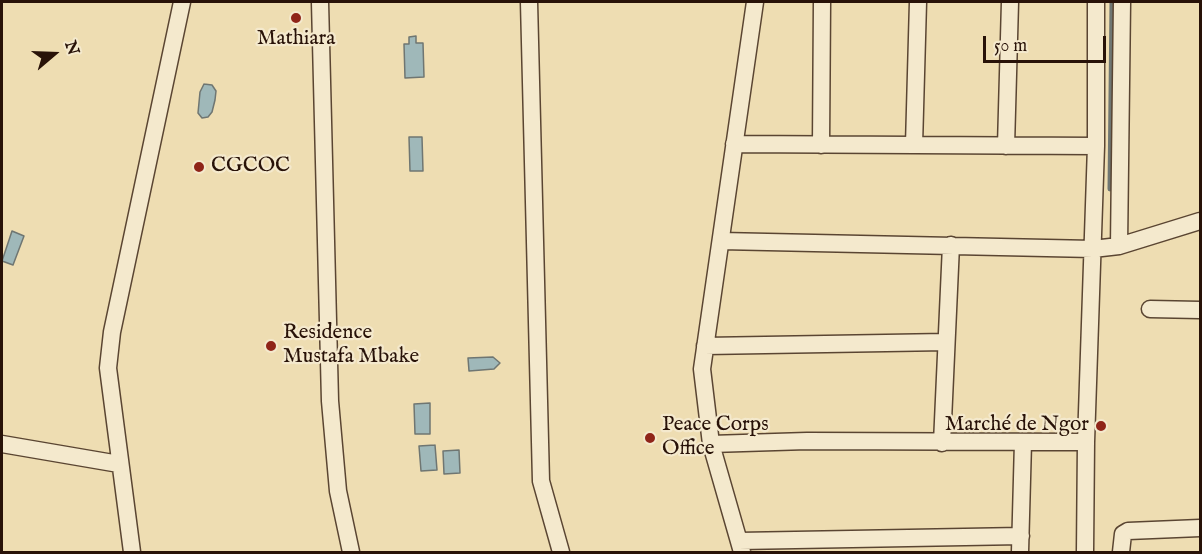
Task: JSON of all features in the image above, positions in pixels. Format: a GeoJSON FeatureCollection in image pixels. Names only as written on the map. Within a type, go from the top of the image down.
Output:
{"type":"FeatureCollection","features":[{"type":"Feature","properties":{"kind":"street"},"geometry":{"type":"LineString","coordinates":[[132,552],[108,368],[112,332],[182,2]]}},
{"type":"Feature","properties":{"kind":"street"},"geometry":{"type":"LineString","coordinates":[[320,2],[330,401],[338,491],[351,552]]}},
{"type":"Feature","properties":{"kind":"street"},"geometry":{"type":"LineString","coordinates":[[529,2],[541,482],[561,552]]}},
{"type":"Feature","properties":{"kind":"street"},"geometry":{"type":"LineString","coordinates":[[755,2],[702,369],[711,444],[740,547],[1020,544],[1023,442]]}},
{"type":"Feature","properties":{"kind":"street"},"geometry":{"type":"LineString","coordinates":[[821,145],[822,2]]}},
{"type":"Feature","properties":{"kind":"street"},"geometry":{"type":"LineString","coordinates":[[914,146],[918,2]]}},
{"type":"Feature","properties":{"kind":"street"},"geometry":{"type":"LineString","coordinates":[[1006,146],[1010,2]]}},
{"type":"Feature","properties":{"kind":"street"},"geometry":{"type":"LineString","coordinates":[[1085,552],[1086,442],[1096,146],[1096,2]]}},
{"type":"Feature","properties":{"kind":"street"},"geometry":{"type":"LineString","coordinates":[[1119,246],[1122,2]]}},
{"type":"Feature","properties":{"kind":"street"},"geometry":{"type":"LineString","coordinates":[[734,144],[1096,146]]}},
{"type":"Feature","properties":{"kind":"street"},"geometry":{"type":"LineString","coordinates":[[721,240],[1093,249],[1119,246],[1200,221]]}},
{"type":"Feature","properties":{"kind":"street"},"geometry":{"type":"LineString","coordinates":[[942,443],[951,245]]}},
{"type":"Feature","properties":{"kind":"street"},"geometry":{"type":"LineString","coordinates":[[1150,309],[1200,310]]}},
{"type":"Feature","properties":{"kind":"street"},"geometry":{"type":"LineString","coordinates":[[705,346],[946,342]]}},
{"type":"Feature","properties":{"kind":"street"},"geometry":{"type":"LineString","coordinates":[[711,444],[807,441],[1086,442]]}},
{"type":"Feature","properties":{"kind":"street"},"geometry":{"type":"LineString","coordinates":[[2,444],[119,464]]}},
{"type":"Feature","properties":{"kind":"street"},"geometry":{"type":"LineString","coordinates":[[1121,552],[1124,534],[1128,531],[1200,528]]}},
{"type":"Feature","properties":{"kind":"water"},"geometry":{"type":"Polygon","coordinates":[[[416,36],[416,43],[423,43],[424,77],[405,78],[404,44],[409,44],[409,37],[416,36]]]}},
{"type":"Feature","properties":{"kind":"water"},"geometry":{"type":"Polygon","coordinates":[[[204,84],[212,85],[216,91],[212,112],[208,117],[202,118],[198,113],[200,92],[204,84]]]}},
{"type":"Feature","properties":{"kind":"water"},"geometry":{"type":"Polygon","coordinates":[[[409,137],[422,137],[423,171],[410,171],[409,137]]]}},
{"type":"Feature","properties":{"kind":"water"},"geometry":{"type":"Polygon","coordinates":[[[12,231],[24,236],[13,265],[2,261],[12,231]]]}},
{"type":"Feature","properties":{"kind":"water"},"geometry":{"type":"Polygon","coordinates":[[[493,357],[500,363],[494,369],[469,371],[468,358],[493,357]]]}},
{"type":"Feature","properties":{"kind":"water"},"geometry":{"type":"Polygon","coordinates":[[[430,403],[430,434],[415,434],[414,404],[430,403]]]}},
{"type":"Feature","properties":{"kind":"water"},"geometry":{"type":"Polygon","coordinates":[[[435,445],[437,470],[421,471],[419,446],[435,445]]]}},
{"type":"Feature","properties":{"kind":"water"},"geometry":{"type":"Polygon","coordinates":[[[459,450],[460,473],[444,474],[443,451],[459,450]]]}},
{"type":"Feature","properties":{"kind":"waterway"},"geometry":{"type":"LineString","coordinates":[[1110,189],[1112,2]]}},
{"type":"Feature","properties":{"kind":"place","name":"Mathiara"},"geometry":{"type":"Point","coordinates":[296,18]}},
{"type":"Feature","properties":{"kind":"place","name":"CGCOC"},"geometry":{"type":"Point","coordinates":[199,167]}},
{"type":"Feature","properties":{"kind":"place","name":"Residence Mustafa Mbake"},"geometry":{"type":"Point","coordinates":[271,346]}},
{"type":"Feature","properties":{"kind":"place","name":"Marché de Ngor"},"geometry":{"type":"Point","coordinates":[1101,426]}},
{"type":"Feature","properties":{"kind":"place","name":"Peace Corps Office"},"geometry":{"type":"Point","coordinates":[650,438]}}]}
